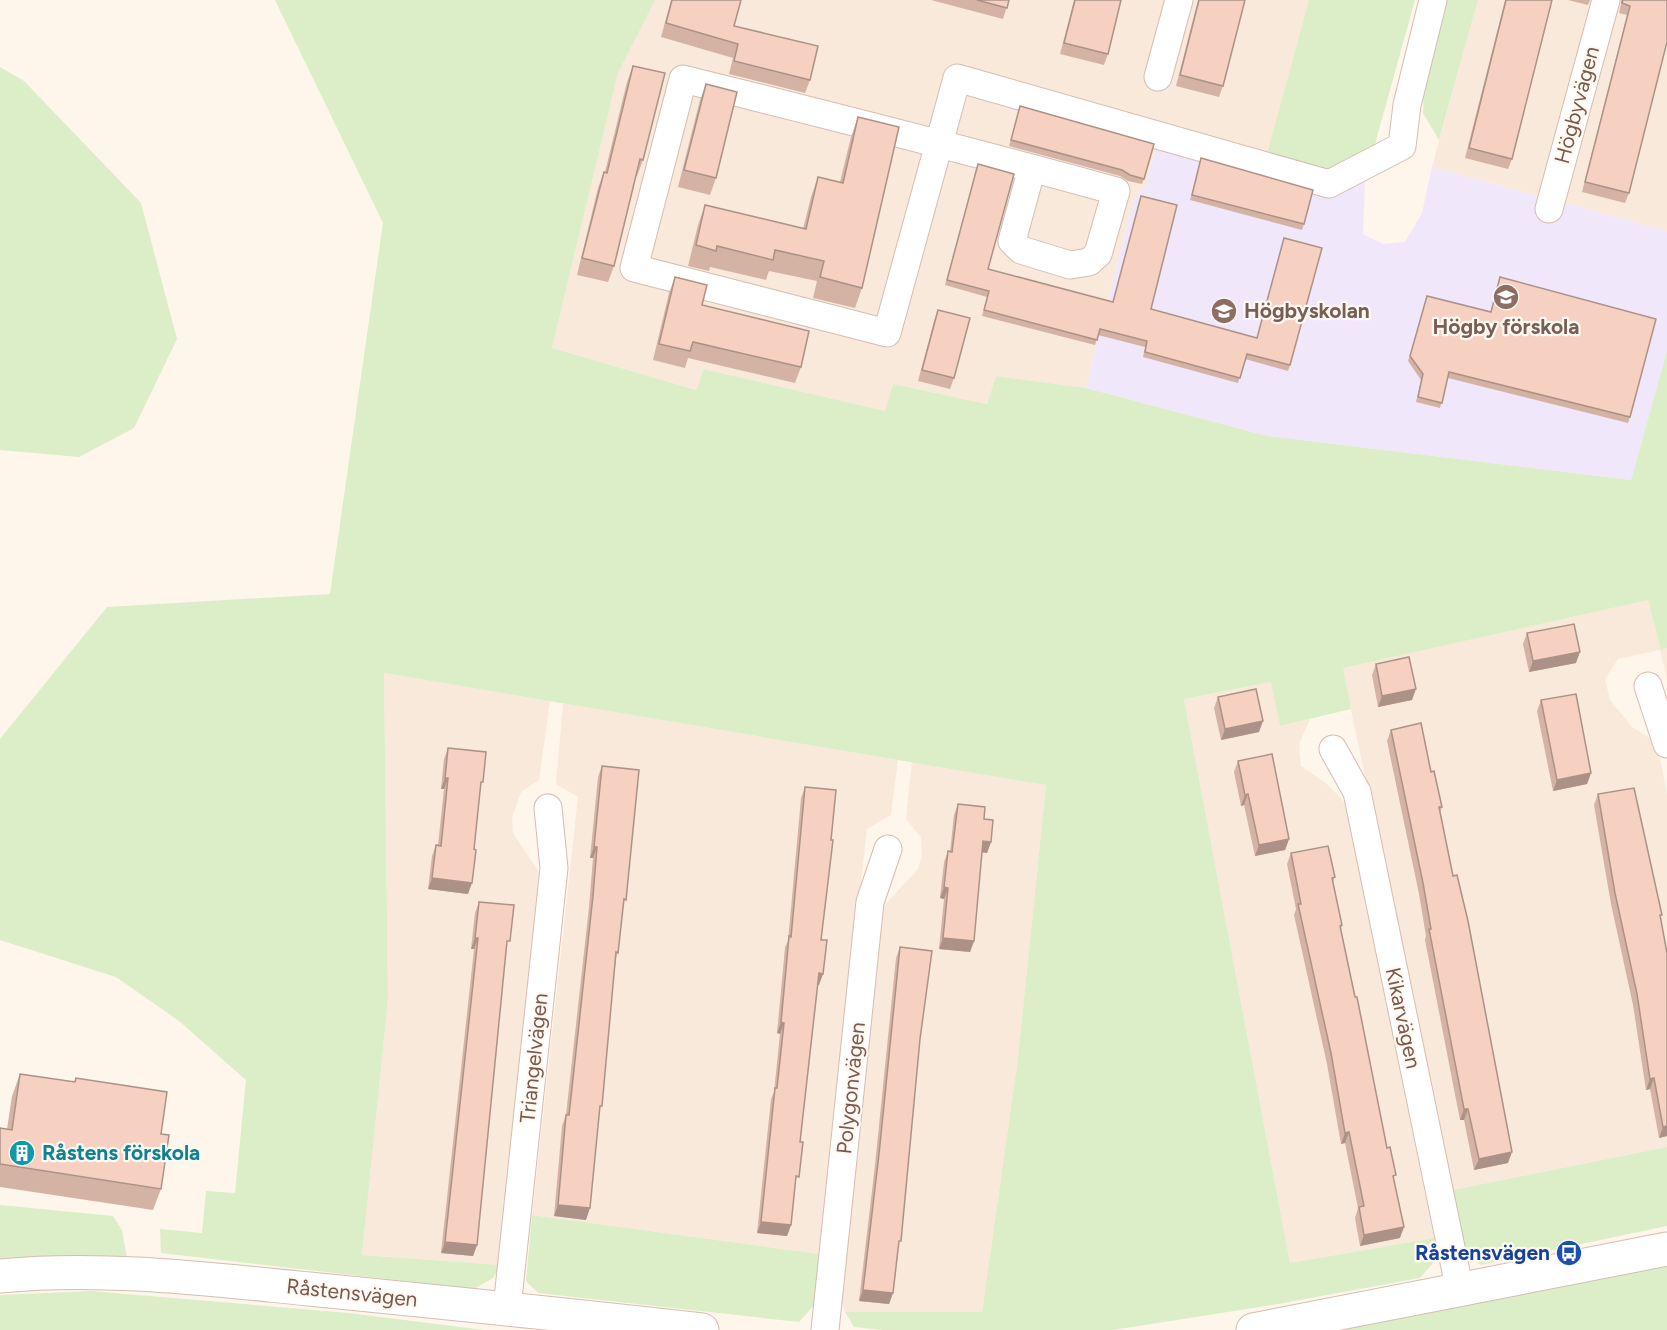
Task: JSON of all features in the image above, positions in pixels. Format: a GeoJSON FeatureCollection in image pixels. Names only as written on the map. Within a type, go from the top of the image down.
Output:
{"type":"FeatureCollection","features":[{"type":"Feature","properties":{"kind":"street"},"geometry":{"type":"LineString","coordinates":[[1158,77],[1179,0]]}},
{"type":"Feature","properties":{"kind":"street"},"geometry":{"type":"LineString","coordinates":[[1032,168],[938,142],[683,79],[634,268],[887,333],[938,142],[957,78],[1329,184],[1402,146],[1407,105],[1433,0]]}},
{"type":"Feature","properties":{"kind":"street","name":"Högbyvägen"},"geometry":{"type":"LineString","coordinates":[[1549,209],[1606,0]]}},
{"type":"Feature","properties":{"kind":"street"},"geometry":{"type":"LineString","coordinates":[[1648,686],[1667,744]]}},
{"type":"Feature","properties":{"kind":"street","name":"Kikarvägen"},"geometry":{"type":"LineString","coordinates":[[1334,749],[1357,792],[1460,1291]]}},
{"type":"Feature","properties":{"kind":"street","name":"Triangelvägen"},"geometry":{"type":"LineString","coordinates":[[507,1308],[554,868],[548,808]]}},
{"type":"Feature","properties":{"kind":"street","name":"Polygonvägen"},"geometry":{"type":"LineString","coordinates":[[825,1330],[870,902],[888,849]]}},
{"type":"Feature","properties":{"kind":"street"},"geometry":{"type":"LineString","coordinates":[[1253,1330],[1667,1249]]}},
{"type":"Feature","properties":{"kind":"street","name":"Råstensvägen"},"geometry":{"type":"LineString","coordinates":[[0,1276],[37,1272],[143,1273],[507,1308],[702,1330]]}},
{"type":"Feature","properties":{"kind":"shaded area"},"geometry":{"type":"Polygon","coordinates":[[[655,0],[1309,0],[1267,153],[1161,125],[1146,185],[1133,201],[1086,388],[996,376],[987,404],[893,384],[885,411],[703,369],[698,390],[552,348],[618,73],[655,0]]]}},
{"type":"Feature","properties":{"kind":"shaded area"},"geometry":{"type":"Polygon","coordinates":[[[1478,0],[1667,0],[1667,231],[1432,167],[1478,0]]]}},
{"type":"Feature","properties":{"kind":"shaded area"},"geometry":{"type":"Polygon","coordinates":[[[1162,124],[1365,180],[1363,234],[1383,244],[1405,242],[1422,213],[1432,167],[1667,231],[1667,351],[1631,480],[1267,436],[1086,388],[1133,201],[1146,185],[1162,124]]]}},
{"type":"Feature","properties":{"kind":"shaded area"},"geometry":{"type":"Polygon","coordinates":[[[1648,600],[1661,649],[1667,648],[1667,679],[1660,650],[1618,659],[1605,679],[1610,700],[1632,727],[1650,738],[1659,753],[1667,794],[1667,1147],[1453,1190],[1342,668],[1648,600]]]}},
{"type":"Feature","properties":{"kind":"shaded area"},"geometry":{"type":"Polygon","coordinates":[[[384,673],[550,701],[539,780],[521,792],[512,818],[513,833],[541,875],[501,1265],[362,1255],[388,999],[384,673]]]}},
{"type":"Feature","properties":{"kind":"shaded area"},"geometry":{"type":"Polygon","coordinates":[[[1272,682],[1280,726],[1310,719],[1299,744],[1301,766],[1327,784],[1345,803],[1434,1238],[1290,1263],[1184,699],[1272,682]]]}},
{"type":"Feature","properties":{"kind":"shaded area"},"geometry":{"type":"Polygon","coordinates":[[[563,703],[898,760],[891,815],[867,829],[819,1254],[532,1215],[578,797],[556,784],[563,703]]]}},
{"type":"Feature","properties":{"kind":"shaded area"},"geometry":{"type":"Polygon","coordinates":[[[912,761],[1046,785],[1018,1058],[982,1312],[845,1312],[840,1297],[883,907],[918,869],[922,855],[921,837],[906,819],[912,761]]]}},
{"type":"Feature","properties":{"kind":"green space"},"geometry":{"type":"Polygon","coordinates":[[[275,0],[655,0],[618,73],[552,348],[697,390],[703,369],[885,411],[893,384],[987,404],[996,376],[1086,388],[1267,436],[1631,480],[1667,351],[1667,648],[1661,650],[1648,600],[1343,668],[1351,709],[1280,726],[1271,682],[1184,699],[1290,1263],[1434,1238],[1433,1263],[1420,1278],[1278,1304],[1113,1330],[883,1330],[854,1327],[845,1312],[982,1312],[1018,1058],[1046,785],[384,673],[388,999],[362,1255],[501,1265],[493,1278],[474,1289],[161,1253],[160,1229],[202,1233],[206,1191],[235,1193],[246,1080],[179,1021],[116,977],[0,940],[0,739],[107,607],[330,594],[383,223],[275,0]]]}},
{"type":"Feature","properties":{"kind":"green space"},"geometry":{"type":"Polygon","coordinates":[[[1309,0],[1415,0],[1365,180],[1267,153],[1309,0]]]}},
{"type":"Feature","properties":{"kind":"green space"},"geometry":{"type":"Polygon","coordinates":[[[1447,0],[1478,0],[1439,140],[1423,113],[1424,85],[1447,0]]]}},
{"type":"Feature","properties":{"kind":"green space"},"geometry":{"type":"Polygon","coordinates":[[[0,67],[24,81],[141,203],[177,339],[134,428],[79,457],[0,450],[0,67]]]}},
{"type":"Feature","properties":{"kind":"green space"},"geometry":{"type":"Polygon","coordinates":[[[1667,1147],[1667,1226],[1481,1265],[1467,1256],[1453,1190],[1667,1147]]]}},
{"type":"Feature","properties":{"kind":"green space"},"geometry":{"type":"Polygon","coordinates":[[[0,1205],[113,1216],[122,1230],[128,1264],[0,1259],[0,1205]]]}},
{"type":"Feature","properties":{"kind":"green space"},"geometry":{"type":"Polygon","coordinates":[[[532,1215],[819,1254],[816,1303],[799,1322],[538,1293],[526,1281],[532,1215]]]}},
{"type":"Feature","properties":{"kind":"green space"},"geometry":{"type":"Polygon","coordinates":[[[1667,1264],[1667,1330],[1319,1330],[1452,1308],[1667,1264]]]}},
{"type":"Feature","properties":{"kind":"green space"},"geometry":{"type":"Polygon","coordinates":[[[91,1291],[349,1313],[484,1330],[0,1330],[0,1295],[91,1291]]]}},
{"type":"Feature","properties":{"kind":"building"},"geometry":{"type":"Polygon","coordinates":[[[672,0],[741,0],[734,26],[818,46],[810,80],[734,61],[738,44],[666,23],[672,0]]]}},
{"type":"Feature","properties":{"kind":"building"},"geometry":{"type":"Polygon","coordinates":[[[977,0],[1009,0],[1007,8],[977,0]]]}},
{"type":"Feature","properties":{"kind":"building"},"geometry":{"type":"Polygon","coordinates":[[[1075,0],[1121,0],[1108,54],[1064,43],[1075,0]]]}},
{"type":"Feature","properties":{"kind":"building"},"geometry":{"type":"Polygon","coordinates":[[[1199,0],[1245,0],[1223,86],[1180,75],[1199,0]]]}},
{"type":"Feature","properties":{"kind":"building"},"geometry":{"type":"Polygon","coordinates":[[[1506,0],[1552,0],[1512,159],[1469,148],[1506,0]]]}},
{"type":"Feature","properties":{"kind":"building"},"geometry":{"type":"Polygon","coordinates":[[[1623,0],[1667,0],[1667,42],[1629,193],[1585,182],[1630,6],[1622,3],[1623,0]]]}},
{"type":"Feature","properties":{"kind":"building"},"geometry":{"type":"Polygon","coordinates":[[[633,66],[665,73],[643,160],[640,159],[614,266],[582,258],[604,172],[607,173],[633,66]]]}},
{"type":"Feature","properties":{"kind":"building"},"geometry":{"type":"Polygon","coordinates":[[[706,84],[737,92],[716,178],[684,170],[706,84]]]}},
{"type":"Feature","properties":{"kind":"building"},"geometry":{"type":"Polygon","coordinates":[[[1020,106],[1154,144],[1144,179],[1122,170],[1011,140],[1020,106]]]}},
{"type":"Feature","properties":{"kind":"building"},"geometry":{"type":"Polygon","coordinates":[[[858,117],[899,127],[862,288],[820,277],[824,261],[775,250],[773,260],[717,246],[716,251],[696,245],[705,205],[806,229],[818,177],[843,183],[858,117]]]}},
{"type":"Feature","properties":{"kind":"building"},"geometry":{"type":"Polygon","coordinates":[[[1201,158],[1313,190],[1304,224],[1192,195],[1201,158]]]}},
{"type":"Feature","properties":{"kind":"building"},"geometry":{"type":"Polygon","coordinates":[[[978,164],[1014,174],[988,269],[1113,302],[1141,196],[1177,205],[1151,309],[1257,338],[1284,238],[1322,248],[1290,365],[1247,354],[1240,378],[1145,352],[1147,341],[1100,329],[1097,340],[984,310],[989,291],[947,280],[978,164]]]}},
{"type":"Feature","properties":{"kind":"building"},"geometry":{"type":"Polygon","coordinates":[[[675,277],[707,285],[702,305],[809,331],[801,367],[693,342],[690,351],[659,344],[675,277]]]}},
{"type":"Feature","properties":{"kind":"building"},"geometry":{"type":"Polygon","coordinates":[[[1500,277],[1656,319],[1630,417],[1449,372],[1442,403],[1418,397],[1423,374],[1410,356],[1427,296],[1491,312],[1500,277]]]}},
{"type":"Feature","properties":{"kind":"building"},"geometry":{"type":"Polygon","coordinates":[[[938,310],[970,318],[954,378],[922,370],[938,310]]]}},
{"type":"Feature","properties":{"kind":"building"},"geometry":{"type":"Polygon","coordinates":[[[1574,624],[1580,652],[1533,661],[1527,633],[1574,624]]]}},
{"type":"Feature","properties":{"kind":"building"},"geometry":{"type":"Polygon","coordinates":[[[1409,657],[1416,689],[1382,696],[1376,664],[1409,657]]]}},
{"type":"Feature","properties":{"kind":"building"},"geometry":{"type":"Polygon","coordinates":[[[1256,689],[1263,721],[1225,729],[1218,697],[1256,689]]]}},
{"type":"Feature","properties":{"kind":"building"},"geometry":{"type":"Polygon","coordinates":[[[1576,694],[1591,773],[1557,780],[1541,700],[1576,694]]]}},
{"type":"Feature","properties":{"kind":"building"},"geometry":{"type":"Polygon","coordinates":[[[1421,723],[1431,772],[1434,771],[1442,807],[1439,807],[1453,876],[1457,875],[1468,921],[1512,1152],[1479,1159],[1468,1109],[1464,1109],[1429,929],[1431,929],[1423,883],[1391,730],[1421,723]]]}},
{"type":"Feature","properties":{"kind":"building"},"geometry":{"type":"Polygon","coordinates":[[[448,748],[486,752],[472,883],[432,878],[436,845],[441,846],[448,778],[445,778],[448,748]]]}},
{"type":"Feature","properties":{"kind":"building"},"geometry":{"type":"Polygon","coordinates":[[[1272,754],[1289,839],[1259,845],[1238,761],[1272,754]]]}},
{"type":"Feature","properties":{"kind":"building"},"geometry":{"type":"Polygon","coordinates":[[[602,766],[639,770],[626,900],[624,899],[618,953],[616,952],[590,1208],[558,1205],[566,1115],[569,1115],[593,896],[597,847],[594,847],[602,766]]]}},
{"type":"Feature","properties":{"kind":"building"},"geometry":{"type":"Polygon","coordinates":[[[805,787],[836,790],[831,840],[833,840],[821,940],[827,940],[823,974],[819,973],[800,1142],[803,1142],[799,1177],[796,1176],[791,1225],[761,1222],[784,1023],[781,1022],[805,787]]]}},
{"type":"Feature","properties":{"kind":"building"},"geometry":{"type":"Polygon","coordinates":[[[1634,788],[1662,915],[1660,915],[1667,953],[1667,1126],[1663,1127],[1654,1078],[1650,1079],[1637,994],[1615,893],[1598,794],[1634,788]]]}},
{"type":"Feature","properties":{"kind":"building"},"geometry":{"type":"Polygon","coordinates":[[[958,804],[985,807],[984,819],[993,820],[991,842],[983,841],[974,941],[943,938],[948,888],[944,887],[948,851],[952,852],[958,804]]]}},
{"type":"Feature","properties":{"kind":"building"},"geometry":{"type":"Polygon","coordinates":[[[1328,846],[1335,877],[1332,878],[1342,925],[1340,926],[1355,997],[1357,997],[1387,1148],[1390,1147],[1396,1175],[1393,1176],[1404,1227],[1364,1235],[1359,1207],[1364,1206],[1349,1132],[1345,1133],[1331,1053],[1298,904],[1301,904],[1291,853],[1328,846]]]}},
{"type":"Feature","properties":{"kind":"building"},"geometry":{"type":"Polygon","coordinates":[[[479,902],[514,905],[510,941],[507,941],[477,1245],[445,1242],[478,938],[475,938],[479,902]]]}},
{"type":"Feature","properties":{"kind":"building"},"geometry":{"type":"Polygon","coordinates":[[[900,947],[932,951],[920,1039],[901,1241],[899,1241],[893,1293],[863,1290],[900,947]]]}},
{"type":"Feature","properties":{"kind":"building"},"geometry":{"type":"Polygon","coordinates":[[[20,1074],[75,1082],[76,1078],[167,1092],[161,1134],[169,1135],[161,1189],[0,1164],[0,1128],[12,1130],[20,1074]]]}},
{"type":"Feature","properties":{"kind":"place","name":"Högby förskola"},"geometry":{"type":"Point","coordinates":[1506,297]}},
{"type":"Feature","properties":{"kind":"place","name":"Högbyskolan"},"geometry":{"type":"Point","coordinates":[1224,311]}},
{"type":"Feature","properties":{"kind":"place","name":"Råstens förskola"},"geometry":{"type":"Point","coordinates":[22,1153]}},
{"type":"Feature","properties":{"kind":"place","name":"Råstensvägen"},"geometry":{"type":"Point","coordinates":[1569,1253]}}]}
